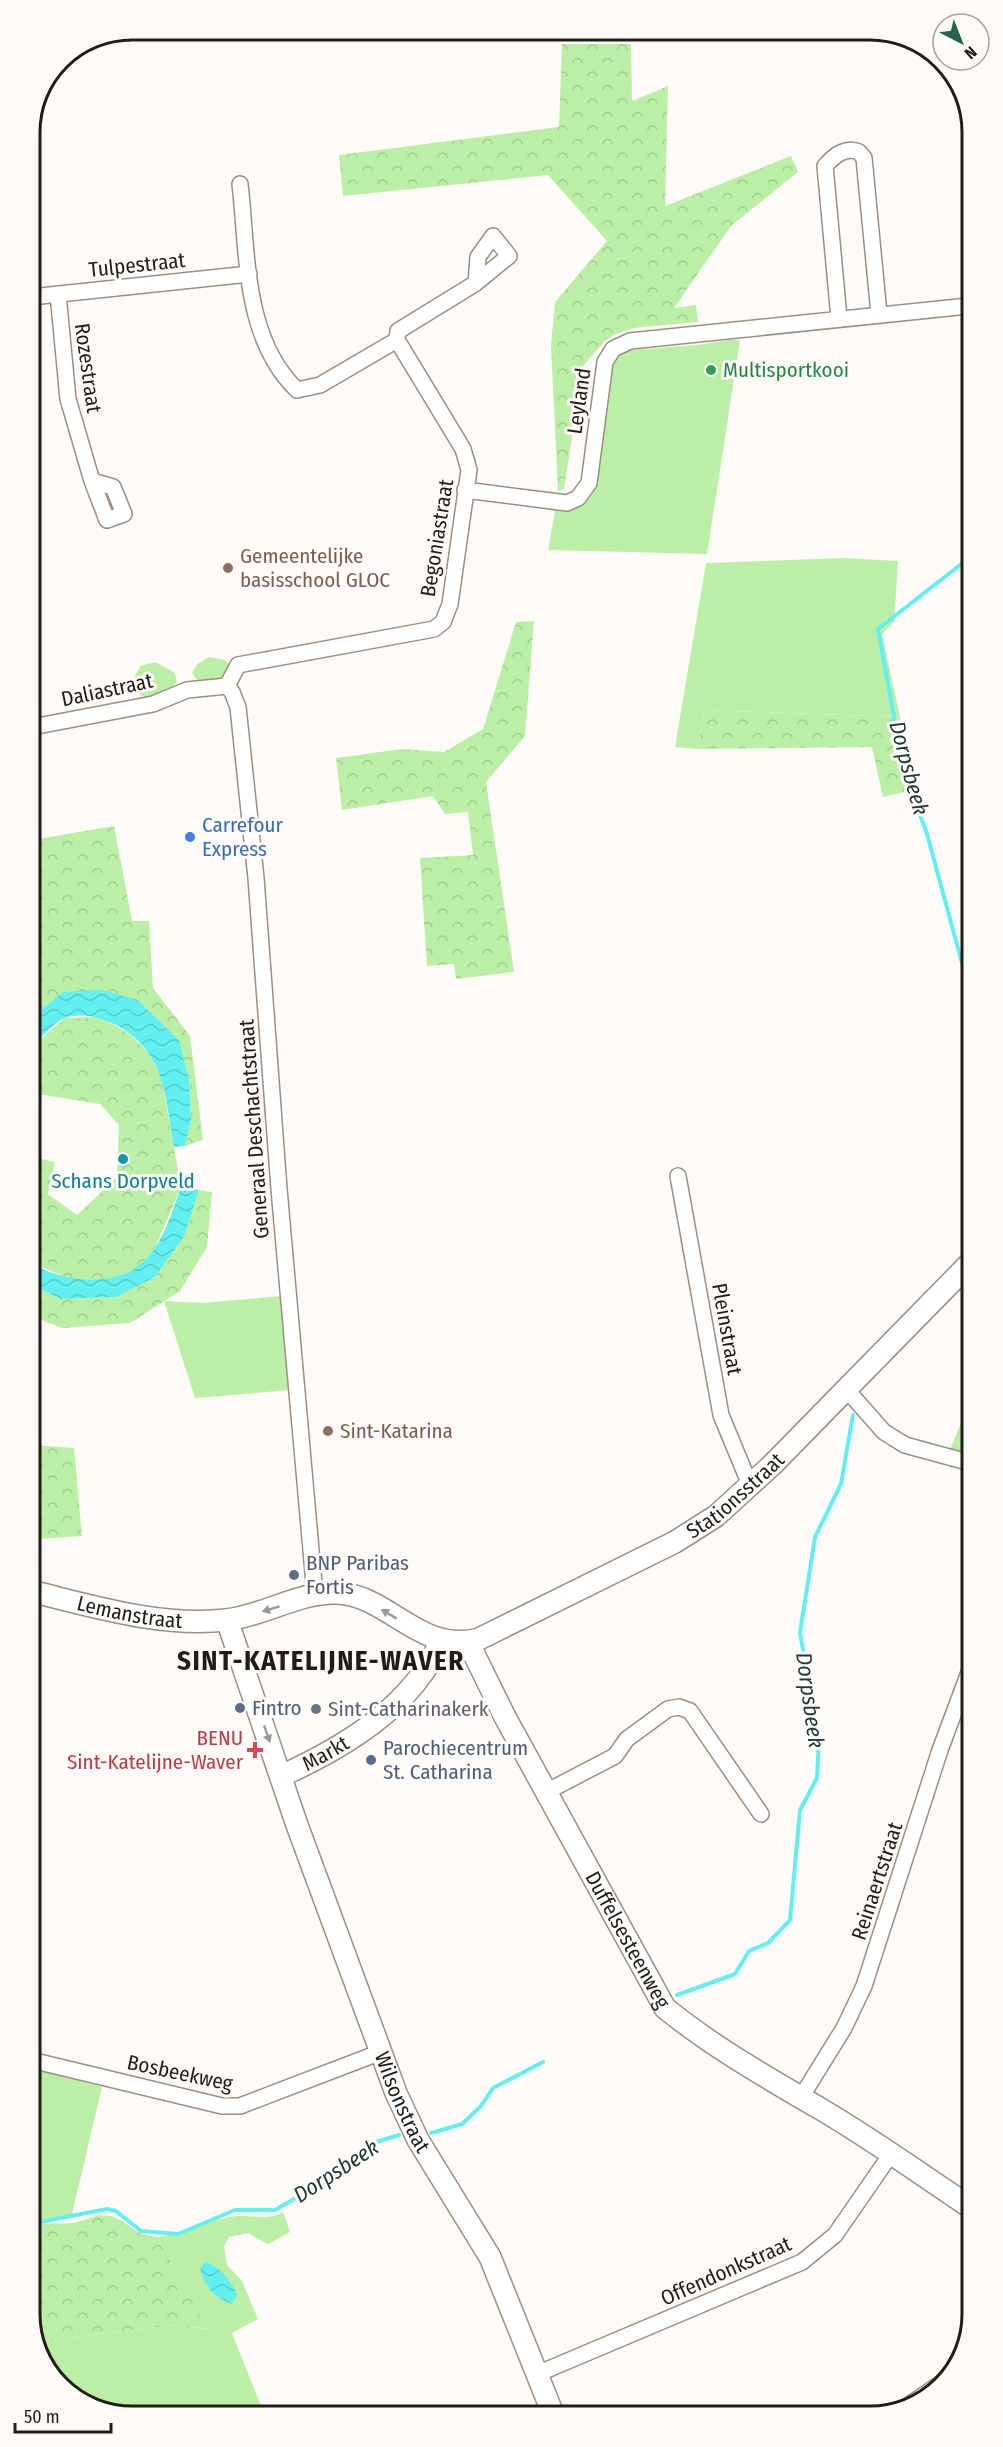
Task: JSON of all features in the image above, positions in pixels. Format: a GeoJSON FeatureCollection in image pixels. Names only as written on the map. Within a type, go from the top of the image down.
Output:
{"type":"FeatureCollection","features":[{"type":"Feature","properties":{"kind":"street"},"geometry":{"type":"LineString","coordinates":[[839,318],[825,166],[840,153],[848,150],[860,152],[864,159],[879,314]]}},
{"type":"Feature","properties":{"kind":"street"},"geometry":{"type":"LineString","coordinates":[[240,184],[256,321],[287,381],[297,390],[320,386],[397,340],[398,331],[476,283]]}},
{"type":"Feature","properties":{"kind":"street","name":"Tulpestraat"},"geometry":{"type":"LineString","coordinates":[[41,296],[249,274]]}},
{"type":"Feature","properties":{"kind":"street","name":"Rozestraat"},"geometry":{"type":"LineString","coordinates":[[58,294],[68,399],[92,481]]}},
{"type":"Feature","properties":{"kind":"street","name":"Leyland"},"geometry":{"type":"LineString","coordinates":[[465,490],[567,503],[578,498],[589,483],[605,362],[613,349],[630,341],[962,307]]}},
{"type":"Feature","properties":{"kind":"street","name":"Begoniastraat"},"geometry":{"type":"LineString","coordinates":[[226,686],[238,665],[434,629],[443,622],[450,604],[469,470],[463,449],[397,340]]}},
{"type":"Feature","properties":{"kind":"street","name":"Daliastraat"},"geometry":{"type":"LineString","coordinates":[[41,725],[153,704],[187,690],[226,686]]}},
{"type":"Feature","properties":{"kind":"street","name":"Generaal Deschachtstraat"},"geometry":{"type":"LineString","coordinates":[[226,686],[232,692],[238,707],[256,878],[279,1189],[315,1595]]}},
{"type":"Feature","properties":{"kind":"street","name":"Pleinstraat"},"geometry":{"type":"LineString","coordinates":[[678,1176],[721,1415],[750,1485]]}},
{"type":"Feature","properties":{"kind":"street","name":"Stationsstraat"},"geometry":{"type":"LineString","coordinates":[[441,1640],[468,1642],[479,1639],[675,1542],[716,1516],[750,1485],[962,1271]]}},
{"type":"Feature","properties":{"kind":"street"},"geometry":{"type":"LineString","coordinates":[[846,1389],[884,1432],[905,1445],[962,1461]]}},
{"type":"Feature","properties":{"kind":"street","name":"Lemanstraat"},"geometry":{"type":"LineString","coordinates":[[40,1593],[161,1619],[185,1622],[227,1620]]}},
{"type":"Feature","properties":{"kind":"street"},"geometry":{"type":"LineString","coordinates":[[227,1620],[265,1612],[315,1595],[336,1593],[362,1599],[413,1629],[441,1640]]}},
{"type":"Feature","properties":{"kind":"street","name":"Markt"},"geometry":{"type":"LineString","coordinates":[[227,1620],[281,1776],[319,1759],[405,1695],[430,1664],[441,1640]]}},
{"type":"Feature","properties":{"kind":"street","name":"Duffelsesteenweg"},"geometry":{"type":"LineString","coordinates":[[468,1642],[546,1792],[665,2008],[691,2029],[891,2154],[962,2202]]}},
{"type":"Feature","properties":{"kind":"street","name":"Reinaertstraat"},"geometry":{"type":"LineString","coordinates":[[800,2099],[844,2028],[864,1986],[940,1750],[962,1691]]}},
{"type":"Feature","properties":{"kind":"street"},"geometry":{"type":"LineString","coordinates":[[546,1792],[615,1756],[627,1739],[668,1709],[679,1707],[690,1711],[761,1814]]}},
{"type":"Feature","properties":{"kind":"street","name":"Wilsonstraat"},"geometry":{"type":"LineString","coordinates":[[281,1776],[396,2093],[418,2140],[490,2258],[550,2406]]}},
{"type":"Feature","properties":{"kind":"street","name":"Bosbeekweg"},"geometry":{"type":"LineString","coordinates":[[40,2062],[222,2106],[240,2106],[381,2052]]}},
{"type":"Feature","properties":{"kind":"street","name":"Offendonkstraat"},"geometry":{"type":"LineString","coordinates":[[537,2374],[802,2262],[835,2235],[891,2154]]}},
{"type":"Feature","properties":{"kind":"green space"},"geometry":{"type":"Polygon","coordinates":[[[562,44],[631,44],[632,101],[668,86],[665,206],[791,156],[798,172],[731,226],[674,308],[696,305],[698,322],[633,328],[614,335],[604,342],[583,366],[564,489],[558,491],[551,346],[555,302],[607,241],[548,175],[343,196],[339,155],[559,127],[562,44]]]}},
{"type":"Feature","properties":{"kind":"green space"},"geometry":{"type":"Polygon","coordinates":[[[740,340],[707,554],[548,550],[555,511],[581,505],[597,484],[610,369],[618,356],[630,350],[698,345],[740,340]]]}},
{"type":"Feature","properties":{"kind":"green space"},"geometry":{"type":"Polygon","coordinates":[[[845,558],[898,561],[894,622],[882,634],[900,717],[704,710],[698,749],[675,747],[706,563],[845,558]]]}},
{"type":"Feature","properties":{"kind":"green space"},"geometry":{"type":"Polygon","coordinates":[[[534,621],[525,736],[486,782],[514,972],[456,979],[454,964],[427,966],[420,858],[473,855],[468,812],[445,814],[433,796],[342,810],[336,758],[402,749],[444,752],[483,729],[516,622],[534,621]]]}},
{"type":"Feature","properties":{"kind":"green space"},"geometry":{"type":"Polygon","coordinates":[[[209,657],[225,660],[229,666],[226,675],[217,681],[197,680],[192,673],[197,664],[209,657]]]}},
{"type":"Feature","properties":{"kind":"green space"},"geometry":{"type":"Polygon","coordinates":[[[155,662],[175,673],[177,683],[161,695],[145,698],[137,692],[134,678],[140,666],[155,662]]]}},
{"type":"Feature","properties":{"kind":"green space"},"geometry":{"type":"Polygon","coordinates":[[[704,710],[900,717],[914,790],[883,797],[872,747],[698,749],[704,710]]]}},
{"type":"Feature","properties":{"kind":"green space"},"geometry":{"type":"Polygon","coordinates":[[[114,826],[132,921],[149,921],[153,988],[190,1036],[203,1140],[185,1146],[191,1120],[189,1078],[179,1040],[138,1000],[63,992],[41,1010],[41,839],[114,826]]]}},
{"type":"Feature","properties":{"kind":"green space"},"geometry":{"type":"Polygon","coordinates":[[[101,1017],[131,1035],[149,1053],[162,1080],[181,1187],[156,1246],[141,1266],[118,1277],[99,1281],[67,1278],[40,1266],[41,1159],[55,1162],[48,1194],[77,1215],[117,1177],[119,1125],[100,1104],[41,1094],[41,1039],[65,1018],[101,1017]]]}},
{"type":"Feature","properties":{"kind":"green space"},"geometry":{"type":"Polygon","coordinates":[[[199,1190],[212,1192],[207,1247],[180,1291],[130,1323],[62,1328],[40,1320],[40,1289],[61,1299],[115,1297],[155,1277],[184,1237],[199,1190]]]}},
{"type":"Feature","properties":{"kind":"green space"},"geometry":{"type":"Polygon","coordinates":[[[282,1296],[291,1390],[195,1398],[164,1301],[202,1303],[282,1296]]]}},
{"type":"Feature","properties":{"kind":"green space"},"geometry":{"type":"Polygon","coordinates":[[[962,1420],[962,1456],[949,1452],[962,1420]]]}},
{"type":"Feature","properties":{"kind":"green space"},"geometry":{"type":"Polygon","coordinates":[[[40,1446],[74,1448],[82,1536],[40,1539],[40,1446]]]}},
{"type":"Feature","properties":{"kind":"green space"},"geometry":{"type":"Polygon","coordinates":[[[40,2070],[102,2087],[71,2218],[40,2221],[40,2070]]]}},
{"type":"Feature","properties":{"kind":"green space"},"geometry":{"type":"Polygon","coordinates":[[[283,2212],[290,2232],[268,2244],[248,2233],[229,2237],[224,2246],[227,2265],[242,2281],[258,2319],[232,2333],[261,2406],[115,2405],[97,2399],[77,2387],[60,2370],[50,2355],[44,2341],[172,2325],[207,2329],[158,2237],[227,2217],[277,2215],[283,2212]]]}},
{"type":"Feature","properties":{"kind":"green space"},"geometry":{"type":"Polygon","coordinates":[[[99,2215],[109,2216],[123,2221],[140,2233],[158,2237],[208,2329],[172,2325],[44,2341],[40,2314],[40,2224],[74,2223],[99,2215]]]}},
{"type":"Feature","properties":{"kind":"water"},"geometry":{"type":"Polygon","coordinates":[[[102,990],[138,1000],[179,1040],[189,1078],[191,1120],[185,1146],[174,1147],[160,1076],[149,1054],[134,1037],[112,1023],[88,1016],[76,1016],[56,1023],[41,1038],[41,1010],[63,992],[102,990]]]}},
{"type":"Feature","properties":{"kind":"water"},"geometry":{"type":"Polygon","coordinates":[[[181,1187],[199,1190],[184,1237],[155,1277],[116,1297],[61,1299],[40,1289],[40,1267],[55,1274],[80,1279],[103,1279],[122,1275],[137,1267],[149,1256],[167,1225],[181,1187]]]}},
{"type":"Feature","properties":{"kind":"water"},"geometry":{"type":"Polygon","coordinates":[[[205,2262],[220,2270],[232,2285],[237,2295],[232,2304],[220,2299],[208,2286],[200,2268],[205,2262]]]}},
{"type":"Feature","properties":{"kind":"waterway","name":"Dorpsbeek"},"geometry":{"type":"LineString","coordinates":[[962,563],[878,629],[904,771],[927,834],[962,963]]}},
{"type":"Feature","properties":{"kind":"waterway","name":"Dorpsbeek"},"geometry":{"type":"LineString","coordinates":[[677,1995],[735,1974],[749,1951],[768,1943],[790,1920],[800,1810],[817,1778],[819,1738],[800,1633],[815,1537],[841,1484],[853,1415]]}},
{"type":"Feature","properties":{"kind":"waterway","name":"Dorpsbeek"},"geometry":{"type":"LineString","coordinates":[[431,2133],[462,2124],[481,2106],[493,2088],[543,2062]]}},
{"type":"Feature","properties":{"kind":"waterway","name":"Dorpsbeek"},"geometry":{"type":"LineString","coordinates":[[40,2222],[107,2209],[116,2211],[141,2231],[178,2234],[235,2210],[275,2210],[341,2172],[373,2143],[399,2135]]}},
{"type":"Feature","properties":{"kind":"place","name":"Multisportkooi"},"geometry":{"type":"Point","coordinates":[711,370]}},
{"type":"Feature","properties":{"kind":"place","name":"Gemeentelijke basisschool GLOC"},"geometry":{"type":"Point","coordinates":[228,568]}},
{"type":"Feature","properties":{"kind":"place","name":"Carrefour Express"},"geometry":{"type":"Point","coordinates":[190,837]}},
{"type":"Feature","properties":{"kind":"place","name":"Schans Dorpveld"},"geometry":{"type":"Point","coordinates":[123,1159]}},
{"type":"Feature","properties":{"kind":"place","name":"Sint-Katarina"},"geometry":{"type":"Point","coordinates":[328,1431]}},
{"type":"Feature","properties":{"kind":"place","name":"BNP Paribas Fortis"},"geometry":{"type":"Point","coordinates":[294,1575]}},
{"type":"Feature","properties":{"kind":"place","name":"Fintro"},"geometry":{"type":"Point","coordinates":[240,1708]}},
{"type":"Feature","properties":{"kind":"place","name":"Sint-Catharinakerk"},"geometry":{"type":"Point","coordinates":[316,1709]}},
{"type":"Feature","properties":{"kind":"place","name":"BENU Sint-Katelijne-Waver"},"geometry":{"type":"Point","coordinates":[255,1750]}},
{"type":"Feature","properties":{"kind":"place","name":"Parochiecentrum St. Catharina"},"geometry":{"type":"Point","coordinates":[371,1760]}},
{"type":"Feature","properties":{"kind":"district","name":"SINT-KATELIJNE-WAVER"},"geometry":{"type":"Point","coordinates":[321,1661]}}]}
